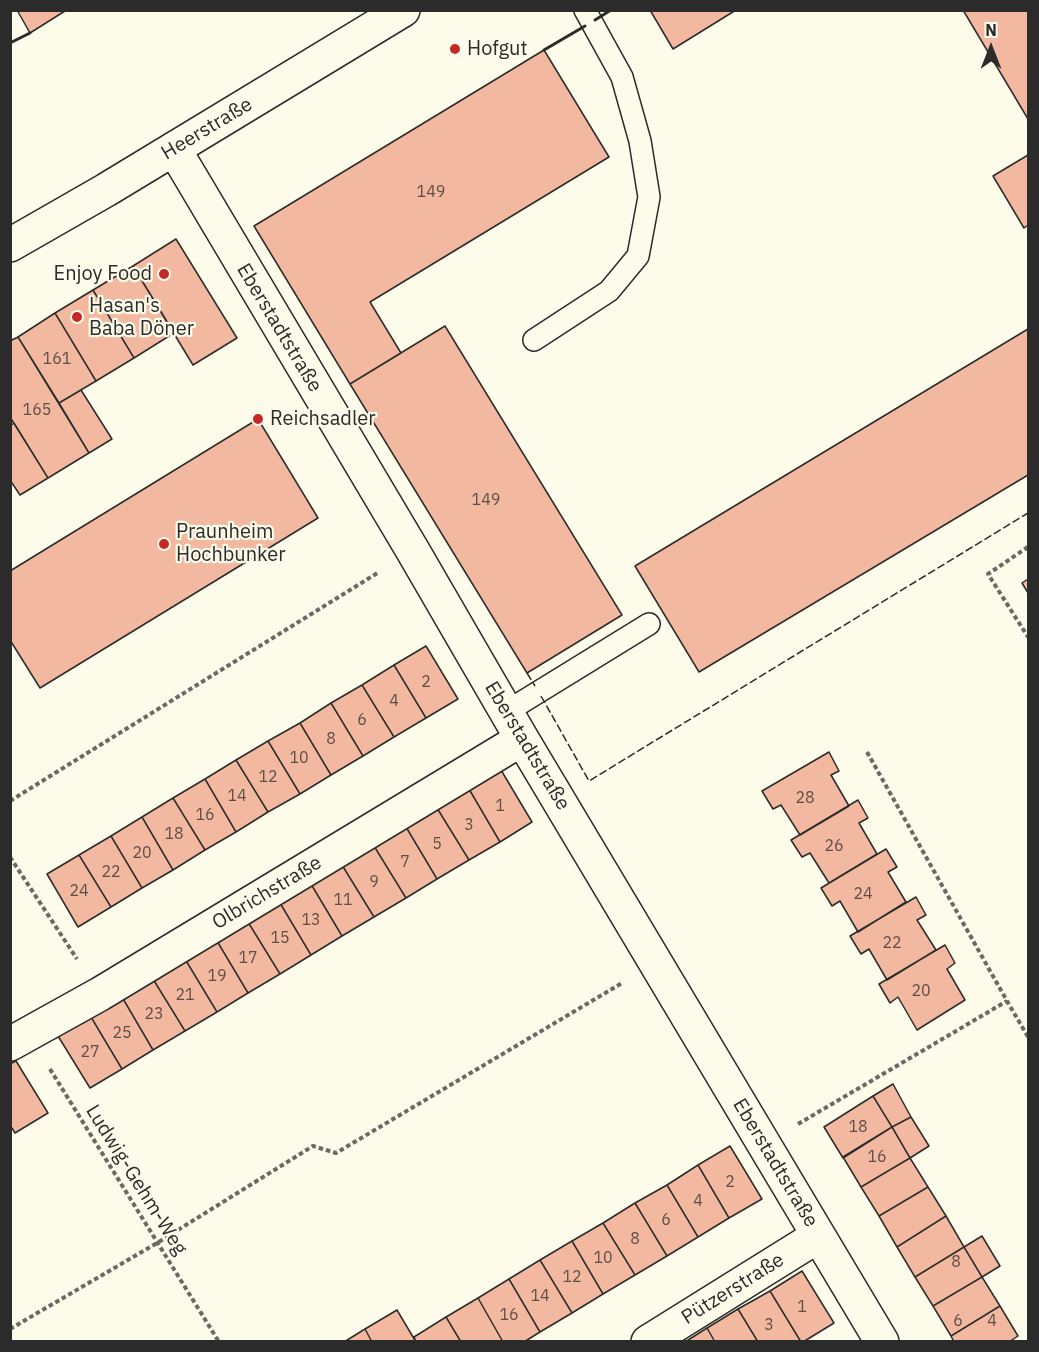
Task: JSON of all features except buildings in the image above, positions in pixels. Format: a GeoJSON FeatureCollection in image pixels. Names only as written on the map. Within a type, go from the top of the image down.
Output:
{"type":"FeatureCollection","features":[{"type":"Feature","properties":{"kind":"street","name":"Heerstraße"},"geometry":{"type":"LineString","coordinates":[[10,245],[403,10]]}},
{"type":"Feature","properties":{"kind":"street","name":"Eberstadtstraße"},"geometry":{"type":"LineString","coordinates":[[174,149],[514,725],[882,1341]]}},
{"type":"Feature","properties":{"kind":"street","name":"Olbrichstraße"},"geometry":{"type":"LineString","coordinates":[[19,1039],[100,994],[514,725]]}},
{"type":"Feature","properties":{"kind":"street","name":"Pützerstraße"},"geometry":{"type":"LineString","coordinates":[[648,1341],[818,1236]]}},
{"type":"Feature","properties":{"kind":"lane"},"geometry":{"type":"LineString","coordinates":[[534,340],[609,291],[638,256],[649,197],[640,141],[622,77],[585,10]]}},
{"type":"Feature","properties":{"kind":"lane"},"geometry":{"type":"LineString","coordinates":[[514,725],[649,624]]}},
{"type":"Feature","properties":{"kind":"path"},"geometry":{"type":"LineString","coordinates":[[1029,547],[988,574],[1029,637]]}},
{"type":"Feature","properties":{"kind":"path"},"geometry":{"type":"LineString","coordinates":[[10,801],[412,551]]}},
{"type":"Feature","properties":{"kind":"path"},"geometry":{"type":"LineString","coordinates":[[867,752],[1029,1037]]}},
{"type":"Feature","properties":{"kind":"path"},"geometry":{"type":"LineString","coordinates":[[10,857],[100,994]]}},
{"type":"Feature","properties":{"kind":"path"},"geometry":{"type":"LineString","coordinates":[[10,1329],[158,1244],[313,1146],[336,1153],[656,963]]}},
{"type":"Feature","properties":{"kind":"path"},"geometry":{"type":"LineString","coordinates":[[764,1144],[1007,1001]]}},
{"type":"Feature","properties":{"kind":"path","name":"Ludwig-Gehm-Weg"},"geometry":{"type":"LineString","coordinates":[[19,1039],[158,1244],[219,1341]]}},
{"type":"Feature","properties":{"kind":"fence"},"geometry":{"type":"LineString","coordinates":[[541,696],[589,781],[1028,513]]}},
{"type":"Feature","properties":{"kind":"fence"},"geometry":{"type":"LineString","coordinates":[[527,673],[535,686]]}},
{"type":"Feature","properties":{"kind":"wall"},"geometry":{"type":"LineString","coordinates":[[595,20],[611,10]]}},
{"type":"Feature","properties":{"kind":"wall"},"geometry":{"type":"LineString","coordinates":[[544,50],[585,26]]}},
{"type":"Feature","properties":{"kind":"wall"},"geometry":{"type":"LineString","coordinates":[[10,43],[30,33]]}},
{"type":"Feature","properties":{"kind":"place","name":"Hofgut"},"geometry":{"type":"Point","coordinates":[455,49]}},
{"type":"Feature","properties":{"kind":"place","name":"Enjoy Food"},"geometry":{"type":"Point","coordinates":[164,274]}},
{"type":"Feature","properties":{"kind":"place","name":"Hasan's Baba Döner"},"geometry":{"type":"Point","coordinates":[77,317]}},
{"type":"Feature","properties":{"kind":"place","name":"Reichsadler"},"geometry":{"type":"Point","coordinates":[258,419]}},
{"type":"Feature","properties":{"kind":"place","name":"Praunheim Hochbunker"},"geometry":{"type":"Point","coordinates":[164,544]}}]}
